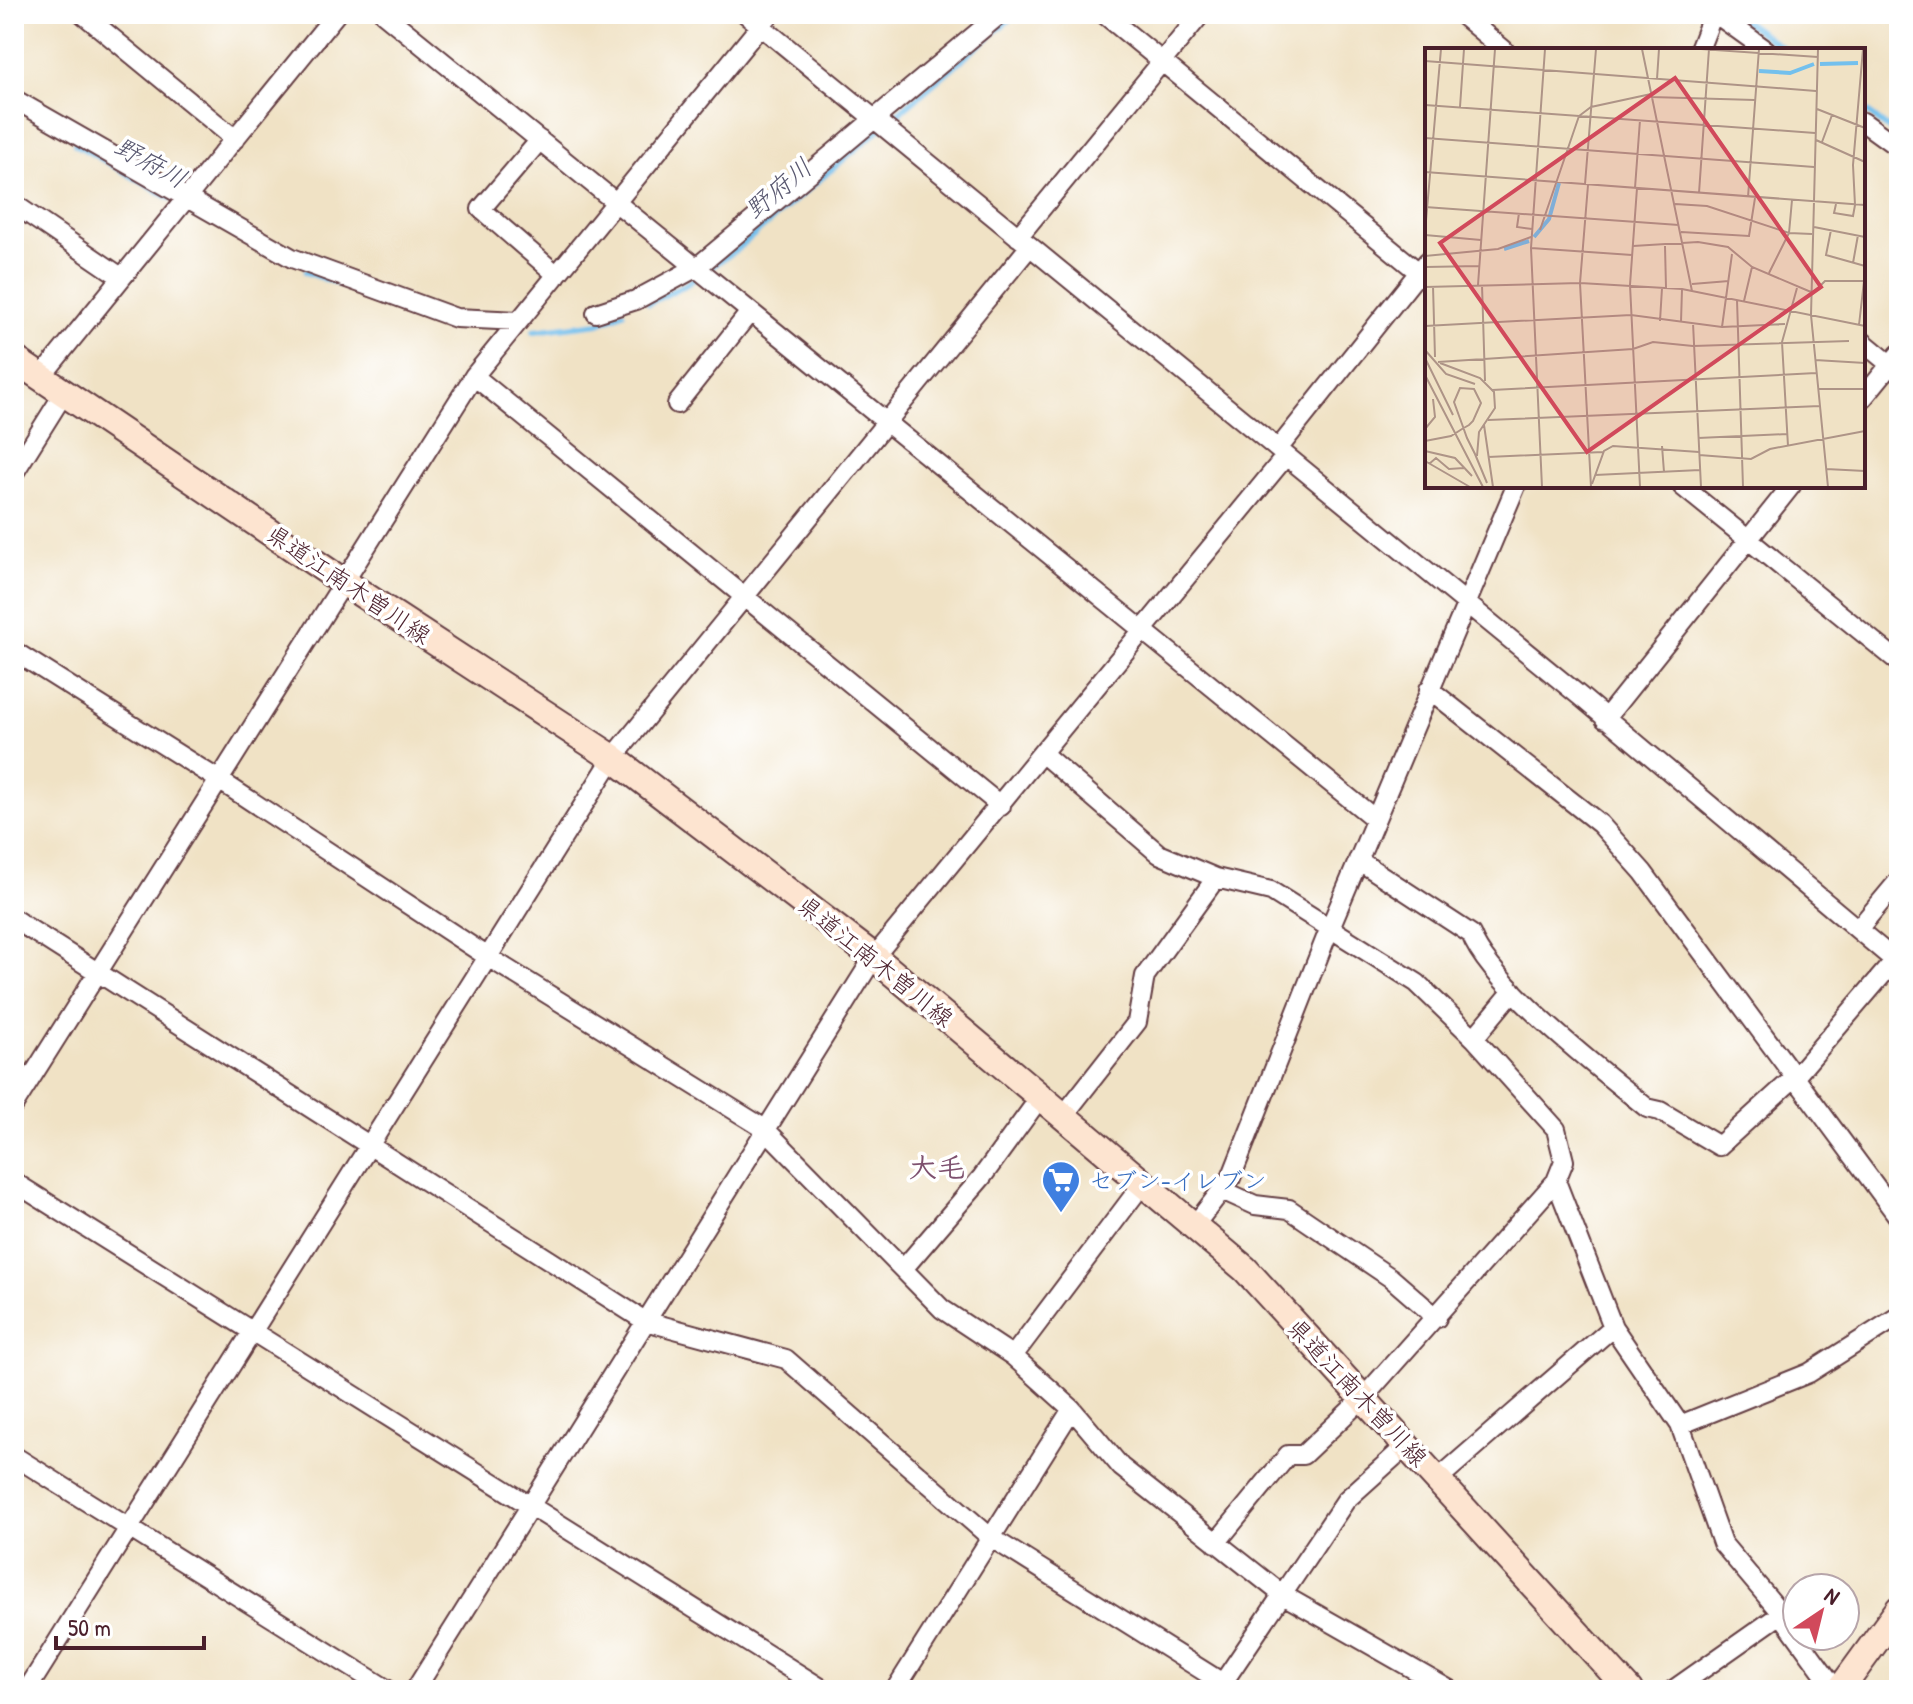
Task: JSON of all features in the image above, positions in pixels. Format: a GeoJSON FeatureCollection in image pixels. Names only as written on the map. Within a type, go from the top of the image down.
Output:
{"type":"FeatureCollection","features":[{"type":"Feature","properties":{"kind":"main road","name":"県道江南木曽川線"},"geometry":{"type":"LineString","coordinates":[[14,359],[342,581],[613,758],[874,957],[1245,1269],[1629,1690]]}},
{"type":"Feature","properties":{"kind":"main road"},"geometry":{"type":"LineString","coordinates":[[1838,1690],[1899,1609]]}},
{"type":"Feature","properties":{"kind":"street"},"geometry":{"type":"LineString","coordinates":[[83,14],[235,139]]}},
{"type":"Feature","properties":{"kind":"street"},"geometry":{"type":"LineString","coordinates":[[41,377],[336,14]]}},
{"type":"Feature","properties":{"kind":"street"},"geometry":{"type":"LineString","coordinates":[[384,14],[1375,819]]}},
{"type":"Feature","properties":{"kind":"street"},"geometry":{"type":"LineString","coordinates":[[596,313],[703,272],[879,123],[1000,14]]}},
{"type":"Feature","properties":{"kind":"street"},"geometry":{"type":"LineString","coordinates":[[415,1690],[874,957],[1142,631],[1424,271],[1104,14]]}},
{"type":"Feature","properties":{"kind":"street"},"geometry":{"type":"LineString","coordinates":[[27,1690],[613,758],[886,422],[1201,14]]}},
{"type":"Feature","properties":{"kind":"street"},"geometry":{"type":"LineString","coordinates":[[1461,14],[1502,48]]}},
{"type":"Feature","properties":{"kind":"street"},"geometry":{"type":"LineString","coordinates":[[1700,48],[1714,14],[1763,48]]}},
{"type":"Feature","properties":{"kind":"street"},"geometry":{"type":"LineString","coordinates":[[14,1105],[474,376],[616,202],[759,18],[879,123],[1897,962],[1794,1078],[1719,1146],[1660,1111],[1647,1108],[1513,991],[1477,951],[1471,934],[1358,860]]}},
{"type":"Feature","properties":{"kind":"street"},"geometry":{"type":"LineString","coordinates":[[14,99],[182,203],[292,258],[333,276],[456,318],[519,321]]}},
{"type":"Feature","properties":{"kind":"street"},"geometry":{"type":"LineString","coordinates":[[1865,123],[1899,148]]}},
{"type":"Feature","properties":{"kind":"street"},"geometry":{"type":"LineString","coordinates":[[540,140],[481,209],[557,275]]}},
{"type":"Feature","properties":{"kind":"street"},"geometry":{"type":"LineString","coordinates":[[14,204],[121,277]]}},
{"type":"Feature","properties":{"kind":"street"},"geometry":{"type":"LineString","coordinates":[[677,404],[750,312]]}},
{"type":"Feature","properties":{"kind":"street"},"geometry":{"type":"LineString","coordinates":[[1865,343],[1896,364],[1865,396]]}},
{"type":"Feature","properties":{"kind":"street"},"geometry":{"type":"LineString","coordinates":[[474,376],[1001,806]]}},
{"type":"Feature","properties":{"kind":"street"},"geometry":{"type":"LineString","coordinates":[[14,473],[64,393]]}},
{"type":"Feature","properties":{"kind":"street"},"geometry":{"type":"LineString","coordinates":[[1194,1226],[1231,1178],[1329,930],[1515,488]]}},
{"type":"Feature","properties":{"kind":"street"},"geometry":{"type":"LineString","coordinates":[[1684,488],[1899,662]]}},
{"type":"Feature","properties":{"kind":"street"},"geometry":{"type":"LineString","coordinates":[[1605,719],[1789,488]]}},
{"type":"Feature","properties":{"kind":"street"},"geometry":{"type":"LineString","coordinates":[[14,651],[219,780],[488,957],[765,1129],[942,1309],[1013,1356],[1072,1409],[1121,1467],[1283,1595],[1450,1690]]}},
{"type":"Feature","properties":{"kind":"street"},"geometry":{"type":"LineString","coordinates":[[1429,689],[1600,824],[1643,872],[1899,1218]]}},
{"type":"Feature","properties":{"kind":"street"},"geometry":{"type":"LineString","coordinates":[[1043,754],[1159,854],[1216,878],[1271,891],[1417,983],[1474,1038],[1556,1129],[1564,1161],[1556,1181],[1437,1318],[1364,1397],[1303,1455],[1288,1455],[1216,1543]]}},
{"type":"Feature","properties":{"kind":"street"},"geometry":{"type":"LineString","coordinates":[[1064,1115],[1137,1022],[1145,976],[1216,878]]}},
{"type":"Feature","properties":{"kind":"street"},"geometry":{"type":"LineString","coordinates":[[1859,928],[1899,880]]}},
{"type":"Feature","properties":{"kind":"street"},"geometry":{"type":"LineString","coordinates":[[14,919],[99,969],[368,1147],[645,1321],[786,1359],[990,1537],[1225,1688],[1346,1500],[1407,1445]]}},
{"type":"Feature","properties":{"kind":"street"},"geometry":{"type":"LineString","coordinates":[[1474,1038],[1513,991]]}},
{"type":"Feature","properties":{"kind":"street"},"geometry":{"type":"LineString","coordinates":[[903,1269],[982,1177],[1041,1096]]}},
{"type":"Feature","properties":{"kind":"street"},"geometry":{"type":"LineString","coordinates":[[1556,1181],[1613,1327],[1680,1425],[1722,1543],[1781,1614],[1673,1690]]}},
{"type":"Feature","properties":{"kind":"street"},"geometry":{"type":"LineString","coordinates":[[14,1182],[824,1690]]}},
{"type":"Feature","properties":{"kind":"street"},"geometry":{"type":"LineString","coordinates":[[1013,1356],[1144,1182]]}},
{"type":"Feature","properties":{"kind":"street"},"geometry":{"type":"LineString","coordinates":[[1222,1190],[1255,1205],[1289,1209],[1391,1278],[1437,1318]]}},
{"type":"Feature","properties":{"kind":"street"},"geometry":{"type":"LineString","coordinates":[[1680,1425],[1809,1373],[1899,1316]]}},
{"type":"Feature","properties":{"kind":"street"},"geometry":{"type":"LineString","coordinates":[[1438,1479],[1613,1327]]}},
{"type":"Feature","properties":{"kind":"street"},"geometry":{"type":"LineString","coordinates":[[895,1690],[1072,1409]]}},
{"type":"Feature","properties":{"kind":"street"},"geometry":{"type":"LineString","coordinates":[[14,1456],[388,1690]]}},
{"type":"Feature","properties":{"kind":"street"},"geometry":{"type":"LineString","coordinates":[[1810,1652],[1838,1690]]}},
{"type":"Feature","properties":{"kind":"waterway","name":"野府川"},"geometry":{"type":"LineString","coordinates":[[649,303],[685,285],[736,250],[1016,14]]}},
{"type":"Feature","properties":{"kind":"waterway","name":"野府川"},"geometry":{"type":"LineString","coordinates":[[1735,14],[1782,48]]}},
{"type":"Feature","properties":{"kind":"waterway","name":"野府川"},"geometry":{"type":"LineString","coordinates":[[1865,111],[1899,137]]}},
{"type":"Feature","properties":{"kind":"waterway","name":"野府川"},"geometry":{"type":"LineString","coordinates":[[75,144],[170,198]]}},
{"type":"Feature","properties":{"kind":"waterway","name":"野府川"},"geometry":{"type":"LineString","coordinates":[[306,272],[405,308]]}},
{"type":"Feature","properties":{"kind":"waterway","name":"野府川"},"geometry":{"type":"LineString","coordinates":[[534,331],[599,323],[623,313]]}},
{"type":"Feature","properties":{"kind":"place","name":"セブン-イレブン"},"geometry":{"type":"Point","coordinates":[1061,1214]}},
{"type":"Feature","properties":{"kind":"district","name":"大毛"},"geometry":{"type":"Point","coordinates":[937,1167]}}]}
